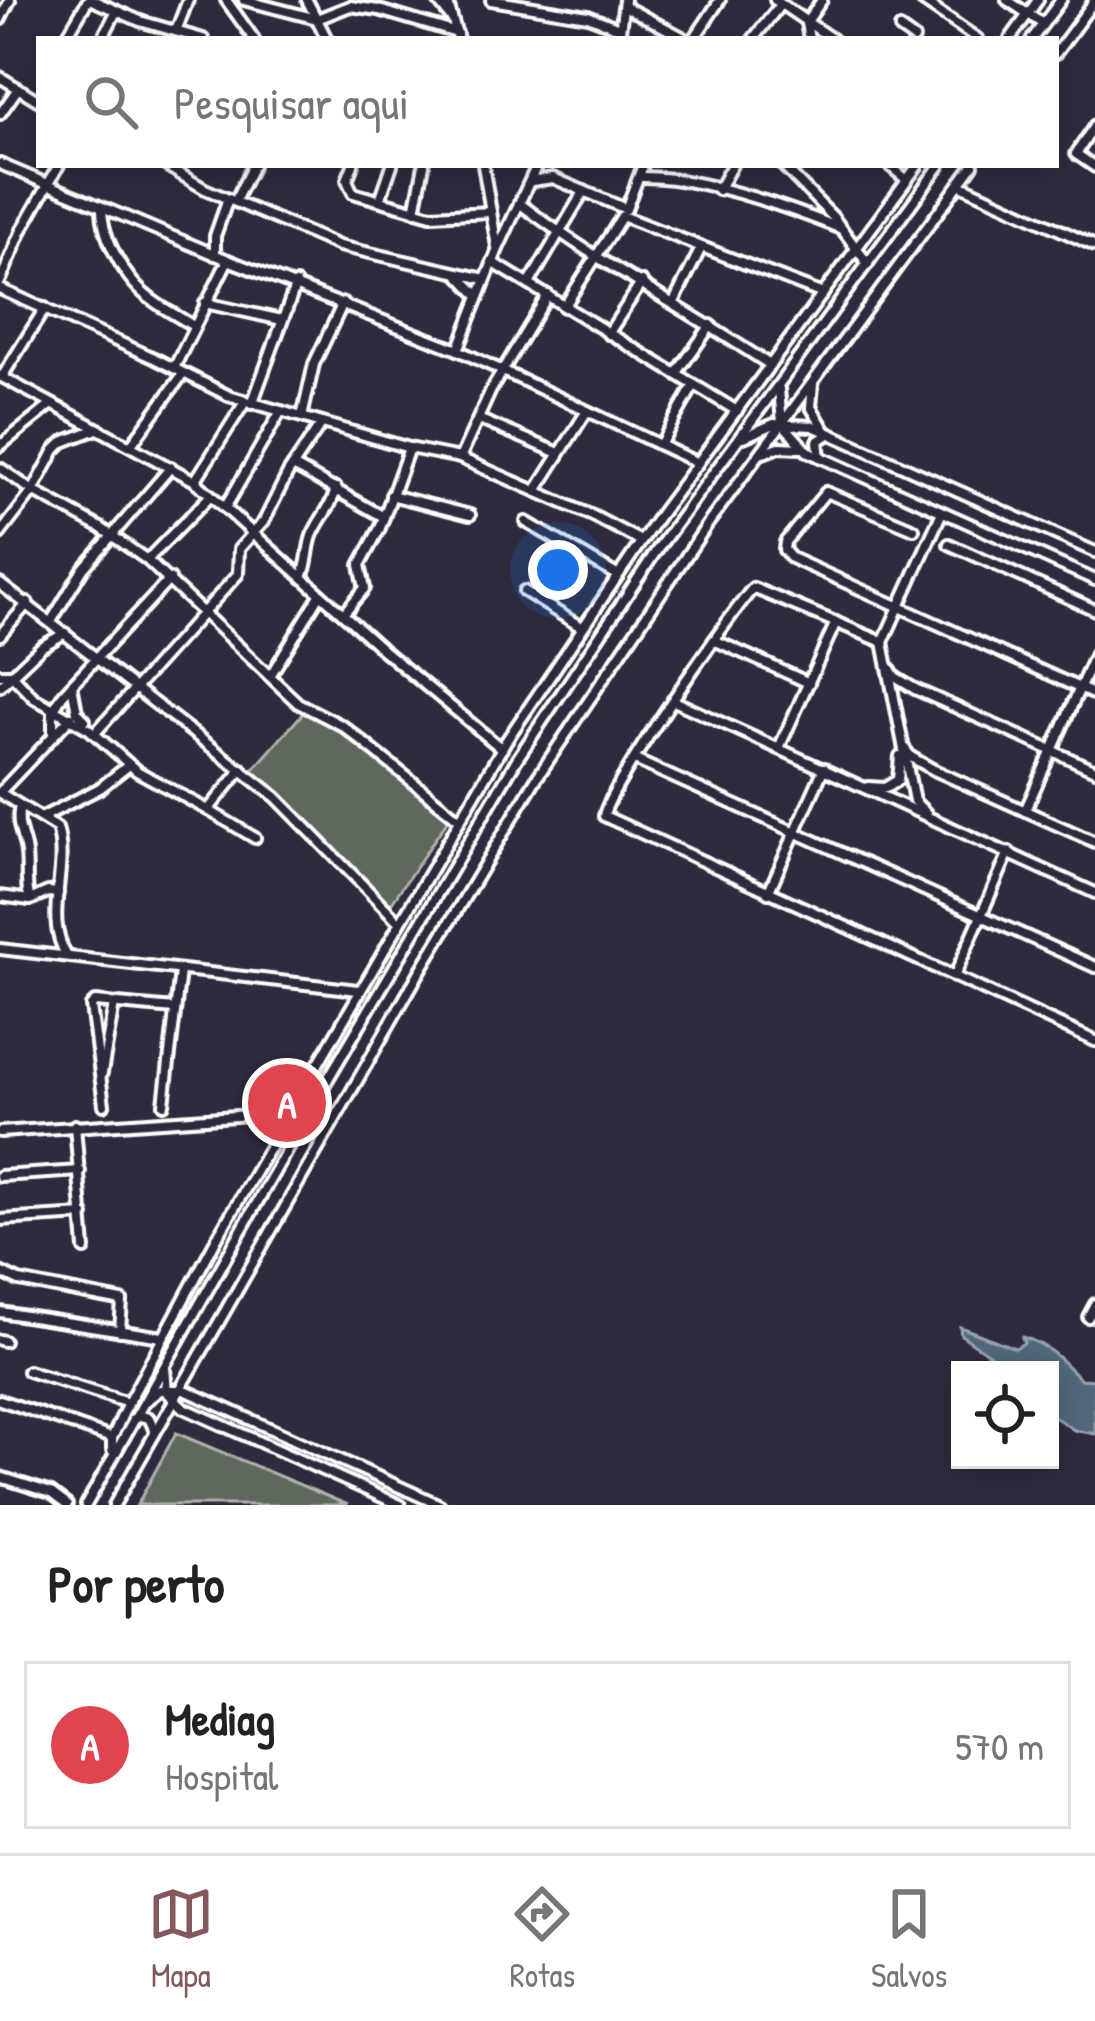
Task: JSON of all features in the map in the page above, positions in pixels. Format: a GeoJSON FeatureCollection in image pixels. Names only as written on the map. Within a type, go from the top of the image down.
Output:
{"type":"FeatureCollection","features":[{"type":"Feature","properties":{"kind":"street"},"geometry":{"type":"LineString","coordinates":[[0,20],[10,0]]}},
{"type":"Feature","properties":{"kind":"street"},"geometry":{"type":"LineString","coordinates":[[67,36],[90,0],[193,36]]}},
{"type":"Feature","properties":{"kind":"street"},"geometry":{"type":"LineString","coordinates":[[176,31],[188,0]]}},
{"type":"Feature","properties":{"kind":"street"},"geometry":{"type":"LineString","coordinates":[[226,0],[252,36]]}},
{"type":"Feature","properties":{"kind":"street"},"geometry":{"type":"LineString","coordinates":[[244,0],[350,6],[394,14],[458,36]]}},
{"type":"Feature","properties":{"kind":"street"},"geometry":{"type":"LineString","coordinates":[[436,0],[454,22]]}},
{"type":"Feature","properties":{"kind":"street"},"geometry":{"type":"LineString","coordinates":[[447,0],[458,36]]}},
{"type":"Feature","properties":{"kind":"street"},"geometry":{"type":"LineString","coordinates":[[496,0],[587,16],[619,33],[624,3],[684,36]]}},
{"type":"Feature","properties":{"kind":"street"},"geometry":{"type":"LineString","coordinates":[[692,36],[720,0]]}},
{"type":"Feature","properties":{"kind":"street"},"geometry":{"type":"LineString","coordinates":[[809,36],[806,23],[822,0]]}},
{"type":"Feature","properties":{"kind":"street"},"geometry":{"type":"LineString","coordinates":[[920,0],[974,36]]}},
{"type":"Feature","properties":{"kind":"street"},"geometry":{"type":"LineString","coordinates":[[1007,0],[1043,24]]}},
{"type":"Feature","properties":{"kind":"street"},"geometry":{"type":"LineString","coordinates":[[1012,36],[1038,0]]}},
{"type":"Feature","properties":{"kind":"street"},"geometry":{"type":"LineString","coordinates":[[1034,36],[1061,0]]}},
{"type":"Feature","properties":{"kind":"street"},"geometry":{"type":"LineString","coordinates":[[1059,49],[1095,0]]}},
{"type":"Feature","properties":{"kind":"street"},"geometry":{"type":"LineString","coordinates":[[754,36],[778,2],[827,36]]}},
{"type":"Feature","properties":{"kind":"street"},"geometry":{"type":"LineString","coordinates":[[314,7],[326,36]]}},
{"type":"Feature","properties":{"kind":"street"},"geometry":{"type":"LineString","coordinates":[[104,36],[116,12]]}},
{"type":"Feature","properties":{"kind":"street"},"geometry":{"type":"LineString","coordinates":[[1074,28],[1095,18]]}},
{"type":"Feature","properties":{"kind":"street"},"geometry":{"type":"LineString","coordinates":[[900,29],[910,36]]}},
{"type":"Feature","properties":{"kind":"street"},"geometry":{"type":"LineString","coordinates":[[0,77],[36,99]]}},
{"type":"Feature","properties":{"kind":"street"},"geometry":{"type":"LineString","coordinates":[[0,114],[17,91]]}},
{"type":"Feature","properties":{"kind":"street"},"geometry":{"type":"LineString","coordinates":[[1095,124],[1076,154],[1095,167]]}},
{"type":"Feature","properties":{"kind":"street"},"geometry":{"type":"LineString","coordinates":[[0,164],[458,350],[698,463]]}},
{"type":"Feature","properties":{"kind":"street"},"geometry":{"type":"LineString","coordinates":[[58,168],[22,230],[0,285],[248,403],[460,458],[641,541]]}},
{"type":"Feature","properties":{"kind":"street"},"geometry":{"type":"LineString","coordinates":[[171,168],[339,247],[485,279]]}},
{"type":"Feature","properties":{"kind":"street"},"geometry":{"type":"LineString","coordinates":[[215,255],[216,231],[251,168]]}},
{"type":"Feature","properties":{"kind":"street"},"geometry":{"type":"LineString","coordinates":[[351,168],[349,190],[415,212],[491,212]]}},
{"type":"Feature","properties":{"kind":"street"},"geometry":{"type":"LineString","coordinates":[[380,200],[391,168]]}},
{"type":"Feature","properties":{"kind":"street"},"geometry":{"type":"LineString","coordinates":[[415,212],[423,168]]}},
{"type":"Feature","properties":{"kind":"street"},"geometry":{"type":"LineString","coordinates":[[484,168],[498,249]]}},
{"type":"Feature","properties":{"kind":"street"},"geometry":{"type":"LineString","coordinates":[[458,350],[536,168]]}},
{"type":"Feature","properties":{"kind":"street"},"geometry":{"type":"LineString","coordinates":[[564,307],[624,212],[643,168]]}},
{"type":"Feature","properties":{"kind":"street"},"geometry":{"type":"LineString","coordinates":[[718,190],[730,168]]}},
{"type":"Feature","properties":{"kind":"street"},"geometry":{"type":"LineString","coordinates":[[785,168],[859,248],[868,265]]}},
{"type":"Feature","properties":{"kind":"street"},"geometry":{"type":"LineString","coordinates":[[893,168],[907,180]]}},
{"type":"Feature","properties":{"kind":"street"},"geometry":{"type":"LineString","coordinates":[[112,1458],[112,1438],[162,1337],[358,990],[502,749],[641,541],[916,168]]}},
{"type":"Feature","properties":{"kind":"street"},"geometry":{"type":"LineString","coordinates":[[86,1505],[309,1111],[517,758],[605,623],[938,168]]}},
{"type":"Feature","properties":{"kind":"street"},"geometry":{"type":"LineString","coordinates":[[114,1505],[540,772],[743,475],[971,168]]}},
{"type":"Feature","properties":{"kind":"street"},"geometry":{"type":"LineString","coordinates":[[640,176],[669,177],[842,229]]}},
{"type":"Feature","properties":{"kind":"street"},"geometry":{"type":"LineString","coordinates":[[531,181],[553,178],[701,248],[823,294]]}},
{"type":"Feature","properties":{"kind":"street"},"geometry":{"type":"LineString","coordinates":[[958,184],[1095,246]]}},
{"type":"Feature","properties":{"kind":"street"},"geometry":{"type":"LineString","coordinates":[[529,284],[584,191]]}},
{"type":"Feature","properties":{"kind":"street"},"geometry":{"type":"LineString","coordinates":[[519,203],[560,235],[770,365]]}},
{"type":"Feature","properties":{"kind":"street"},"geometry":{"type":"LineString","coordinates":[[102,208],[104,231],[135,282],[147,297],[194,326]]}},
{"type":"Feature","properties":{"kind":"street"},"geometry":{"type":"LineString","coordinates":[[674,302],[701,248]]}},
{"type":"Feature","properties":{"kind":"street"},"geometry":{"type":"LineString","coordinates":[[131,445],[178,371],[194,326],[228,260]]}},
{"type":"Feature","properties":{"kind":"street"},"geometry":{"type":"LineString","coordinates":[[492,262],[736,411]]}},
{"type":"Feature","properties":{"kind":"street"},"geometry":{"type":"LineString","coordinates":[[457,273],[478,295]]}},
{"type":"Feature","properties":{"kind":"street"},"geometry":{"type":"LineString","coordinates":[[608,334],[642,282]]}},
{"type":"Feature","properties":{"kind":"street"},"geometry":{"type":"LineString","coordinates":[[195,481],[248,403],[296,284]]}},
{"type":"Feature","properties":{"kind":"street"},"geometry":{"type":"LineString","coordinates":[[460,458],[548,295]]}},
{"type":"Feature","properties":{"kind":"street"},"geometry":{"type":"LineString","coordinates":[[206,303],[282,320]]}},
{"type":"Feature","properties":{"kind":"street"},"geometry":{"type":"LineString","coordinates":[[302,416],[314,364],[343,303]]}},
{"type":"Feature","properties":{"kind":"street"},"geometry":{"type":"LineString","coordinates":[[45,308],[1,377],[195,481],[320,595],[502,749]]}},
{"type":"Feature","properties":{"kind":"street"},"geometry":{"type":"LineString","coordinates":[[676,374],[711,325]]}},
{"type":"Feature","properties":{"kind":"street"},"geometry":{"type":"LineString","coordinates":[[806,349],[808,367],[819,369],[826,364]]}},
{"type":"Feature","properties":{"kind":"street"},"geometry":{"type":"LineString","coordinates":[[814,380],[810,393],[813,414],[831,434]]}},
{"type":"Feature","properties":{"kind":"street"},"geometry":{"type":"LineString","coordinates":[[782,382],[777,403],[782,424],[807,451]]}},
{"type":"Feature","properties":{"kind":"street"},"geometry":{"type":"LineString","coordinates":[[660,445],[694,385]]}},
{"type":"Feature","properties":{"kind":"street"},"geometry":{"type":"LineString","coordinates":[[0,446],[51,404]]}},
{"type":"Feature","properties":{"kind":"street"},"geometry":{"type":"LineString","coordinates":[[225,508],[281,411]]}},
{"type":"Feature","properties":{"kind":"street"},"geometry":{"type":"LineString","coordinates":[[536,491],[587,411]]}},
{"type":"Feature","properties":{"kind":"street"},"geometry":{"type":"LineString","coordinates":[[478,419],[560,453]]}},
{"type":"Feature","properties":{"kind":"street"},"geometry":{"type":"LineString","coordinates":[[722,460],[750,433],[800,423],[1095,552]]}},
{"type":"Feature","properties":{"kind":"street"},"geometry":{"type":"LineString","coordinates":[[95,733],[238,574],[239,549],[253,535],[321,424]]}},
{"type":"Feature","properties":{"kind":"street"},"geometry":{"type":"LineString","coordinates":[[0,533],[33,491],[56,449],[97,429]]}},
{"type":"Feature","properties":{"kind":"street"},"geometry":{"type":"LineString","coordinates":[[820,457],[818,441],[831,434]]}},
{"type":"Feature","properties":{"kind":"street"},"geometry":{"type":"LineString","coordinates":[[753,462],[779,447],[807,451],[1095,580]]}},
{"type":"Feature","properties":{"kind":"street"},"geometry":{"type":"LineString","coordinates":[[343,615],[365,588],[360,565],[409,448]]}},
{"type":"Feature","properties":{"kind":"street"},"geometry":{"type":"LineString","coordinates":[[722,460],[733,454],[740,457],[746,467],[743,475]]}},
{"type":"Feature","properties":{"kind":"street"},"geometry":{"type":"LineString","coordinates":[[52,620],[83,569],[171,466]]}},
{"type":"Feature","properties":{"kind":"street"},"geometry":{"type":"LineString","coordinates":[[292,466],[384,517]]}},
{"type":"Feature","properties":{"kind":"street"},"geometry":{"type":"LineString","coordinates":[[0,468],[147,560],[298,703],[343,725],[459,819]]}},
{"type":"Feature","properties":{"kind":"street"},"geometry":{"type":"LineString","coordinates":[[302,577],[311,554],[311,537],[329,511],[336,488]]}},
{"type":"Feature","properties":{"kind":"street"},"geometry":{"type":"LineString","coordinates":[[914,529],[829,491],[818,498],[784,545],[784,552],[1095,695]]}},
{"type":"Feature","properties":{"kind":"street"},"geometry":{"type":"LineString","coordinates":[[147,560],[212,495]]}},
{"type":"Feature","properties":{"kind":"street"},"geometry":{"type":"LineString","coordinates":[[391,495],[470,514]]}},
{"type":"Feature","properties":{"kind":"street"},"geometry":{"type":"LineString","coordinates":[[939,820],[916,806],[883,642],[942,512]]}},
{"type":"Feature","properties":{"kind":"street"},"geometry":{"type":"LineString","coordinates":[[526,522],[617,575]]}},
{"type":"Feature","properties":{"kind":"street"},"geometry":{"type":"LineString","coordinates":[[949,544],[1095,610]]}},
{"type":"Feature","properties":{"kind":"street"},"geometry":{"type":"LineString","coordinates":[[53,734],[53,710],[72,684],[170,579]]}},
{"type":"Feature","properties":{"kind":"street"},"geometry":{"type":"LineString","coordinates":[[0,584],[275,796],[398,922]]}},
{"type":"Feature","properties":{"kind":"street"},"geometry":{"type":"LineString","coordinates":[[883,642],[757,587],[750,590],[605,806],[605,818],[1095,1041]]}},
{"type":"Feature","properties":{"kind":"street"},"geometry":{"type":"LineString","coordinates":[[524,591],[581,627]]}},
{"type":"Feature","properties":{"kind":"street"},"geometry":{"type":"LineString","coordinates":[[270,676],[320,595]]}},
{"type":"Feature","properties":{"kind":"street"},"geometry":{"type":"LineString","coordinates":[[2,630],[28,603]]}},
{"type":"Feature","properties":{"kind":"street"},"geometry":{"type":"LineString","coordinates":[[779,748],[836,622]]}},
{"type":"Feature","properties":{"kind":"street"},"geometry":{"type":"LineString","coordinates":[[0,686],[50,640],[67,632]]}},
{"type":"Feature","properties":{"kind":"street"},"geometry":{"type":"LineString","coordinates":[[714,640],[809,683]]}},
{"type":"Feature","properties":{"kind":"street"},"geometry":{"type":"LineString","coordinates":[[1024,811],[1095,654]]}},
{"type":"Feature","properties":{"kind":"street"},"geometry":{"type":"LineString","coordinates":[[886,661],[895,677],[915,688],[1095,770]]}},
{"type":"Feature","properties":{"kind":"street"},"geometry":{"type":"LineString","coordinates":[[88,667],[108,665]]}},
{"type":"Feature","properties":{"kind":"street"},"geometry":{"type":"LineString","coordinates":[[0,674],[11,674],[34,698],[79,720],[129,765],[255,838]]}},
{"type":"Feature","properties":{"kind":"street"},"geometry":{"type":"LineString","coordinates":[[72,684],[79,720]]}},
{"type":"Feature","properties":{"kind":"street"},"geometry":{"type":"LineString","coordinates":[[894,707],[902,692],[915,688]]}},
{"type":"Feature","properties":{"kind":"street"},"geometry":{"type":"LineString","coordinates":[[674,701],[1095,891]]}},
{"type":"Feature","properties":{"kind":"street"},"geometry":{"type":"LineString","coordinates":[[68,958],[55,917],[60,839],[52,823],[20,806],[2,787],[53,734],[79,720],[111,714]]}},
{"type":"Feature","properties":{"kind":"street"},"geometry":{"type":"LineString","coordinates":[[899,736],[908,754],[934,770],[1095,842]]}},
{"type":"Feature","properties":{"kind":"street"},"geometry":{"type":"LineString","coordinates":[[896,804],[888,793],[894,783],[899,736]]}},
{"type":"Feature","properties":{"kind":"street"},"geometry":{"type":"LineString","coordinates":[[635,760],[1095,968]]}},
{"type":"Feature","properties":{"kind":"street"},"geometry":{"type":"LineString","coordinates":[[41,818],[100,788],[129,765]]}},
{"type":"Feature","properties":{"kind":"street"},"geometry":{"type":"LineString","coordinates":[[768,893],[824,768]]}},
{"type":"Feature","properties":{"kind":"street"},"geometry":{"type":"LineString","coordinates":[[896,804],[910,801],[912,774],[917,768],[934,770]]}},
{"type":"Feature","properties":{"kind":"street"},"geometry":{"type":"LineString","coordinates":[[208,810],[242,769]]}},
{"type":"Feature","properties":{"kind":"street"},"geometry":{"type":"LineString","coordinates":[[861,785],[876,789],[894,783],[912,790]]}},
{"type":"Feature","properties":{"kind":"street"},"geometry":{"type":"LineString","coordinates":[[20,806],[17,822],[26,850],[24,873],[30,900]]}},
{"type":"Feature","properties":{"kind":"street"},"geometry":{"type":"LineString","coordinates":[[954,977],[1009,852]]}},
{"type":"Feature","properties":{"kind":"street"},"geometry":{"type":"LineString","coordinates":[[0,896],[30,900],[58,893]]}},
{"type":"Feature","properties":{"kind":"street"},"geometry":{"type":"LineString","coordinates":[[0,949],[358,990]]}},
{"type":"Feature","properties":{"kind":"street"},"geometry":{"type":"LineString","coordinates":[[164,1105],[180,971]]}},
{"type":"Feature","properties":{"kind":"street"},"geometry":{"type":"LineString","coordinates":[[101,1081],[113,1004]]}},
{"type":"Feature","properties":{"kind":"street"},"geometry":{"type":"LineString","coordinates":[[104,1105],[91,1006],[175,1010]]}},
{"type":"Feature","properties":{"kind":"street"},"geometry":{"type":"LineString","coordinates":[[0,1132],[309,1111]]}},
{"type":"Feature","properties":{"kind":"street"},"geometry":{"type":"LineString","coordinates":[[75,1125],[86,1249]]}},
{"type":"Feature","properties":{"kind":"street"},"geometry":{"type":"LineString","coordinates":[[0,1176],[80,1171]]}},
{"type":"Feature","properties":{"kind":"street"},"geometry":{"type":"LineString","coordinates":[[0,1220],[84,1215]]}},
{"type":"Feature","properties":{"kind":"street"},"geometry":{"type":"LineString","coordinates":[[0,1272],[19,1281],[122,1301],[120,1331]]}},
{"type":"Feature","properties":{"kind":"street"},"geometry":{"type":"LineString","coordinates":[[1088,1317],[1095,1304]]}},
{"type":"Feature","properties":{"kind":"street"},"geometry":{"type":"LineString","coordinates":[[0,1312],[162,1337]]}},
{"type":"Feature","properties":{"kind":"street"},"geometry":{"type":"LineString","coordinates":[[178,1339],[186,1352],[201,1351]]}},
{"type":"Feature","properties":{"kind":"street"},"geometry":{"type":"LineString","coordinates":[[167,1358],[166,1389],[173,1400],[400,1505]]}},
{"type":"Feature","properties":{"kind":"street"},"geometry":{"type":"LineString","coordinates":[[195,1360],[194,1387],[211,1402]]}},
{"type":"Feature","properties":{"kind":"street"},"geometry":{"type":"LineString","coordinates":[[28,1371],[128,1402]]}},
{"type":"Feature","properties":{"kind":"street"},"geometry":{"type":"LineString","coordinates":[[137,1411],[154,1393],[179,1388],[440,1505]]}},
{"type":"Feature","properties":{"kind":"street"},"geometry":{"type":"LineString","coordinates":[[0,1400],[112,1438]]}},
{"type":"Feature","properties":{"kind":"street"},"geometry":{"type":"LineString","coordinates":[[154,1432],[179,1414],[203,1417]]}},
{"type":"Feature","properties":{"kind":"street"},"geometry":{"type":"LineString","coordinates":[[132,1420],[145,1416],[153,1421],[154,1432]]}},
{"type":"Feature","properties":{"kind":"street"},"geometry":{"type":"LineString","coordinates":[[0,1477],[51,1493],[68,1505]]}},
{"type":"Feature","properties":{"kind":"shaded area"},"geometry":{"type":"Polygon","coordinates":[[[303,713],[327,722],[449,818],[390,905],[253,770],[303,713]]]}},
{"type":"Feature","properties":{"kind":"shaded area"},"geometry":{"type":"Polygon","coordinates":[[[176,1433],[348,1505],[137,1505],[176,1433]]]}},
{"type":"Feature","properties":{"kind":"water"},"geometry":{"type":"Polygon","coordinates":[[[960,1327],[1015,1348],[1024,1343],[1022,1337],[1031,1340],[1054,1354],[1080,1379],[1095,1380],[1095,1434],[1074,1430],[1059,1420],[1059,1361],[993,1361],[961,1335],[960,1327]]]}},
{"type":"Feature","properties":{"kind":"place","name":"Mediag"},"geometry":{"type":"Point","coordinates":[287,1103]}}]}
